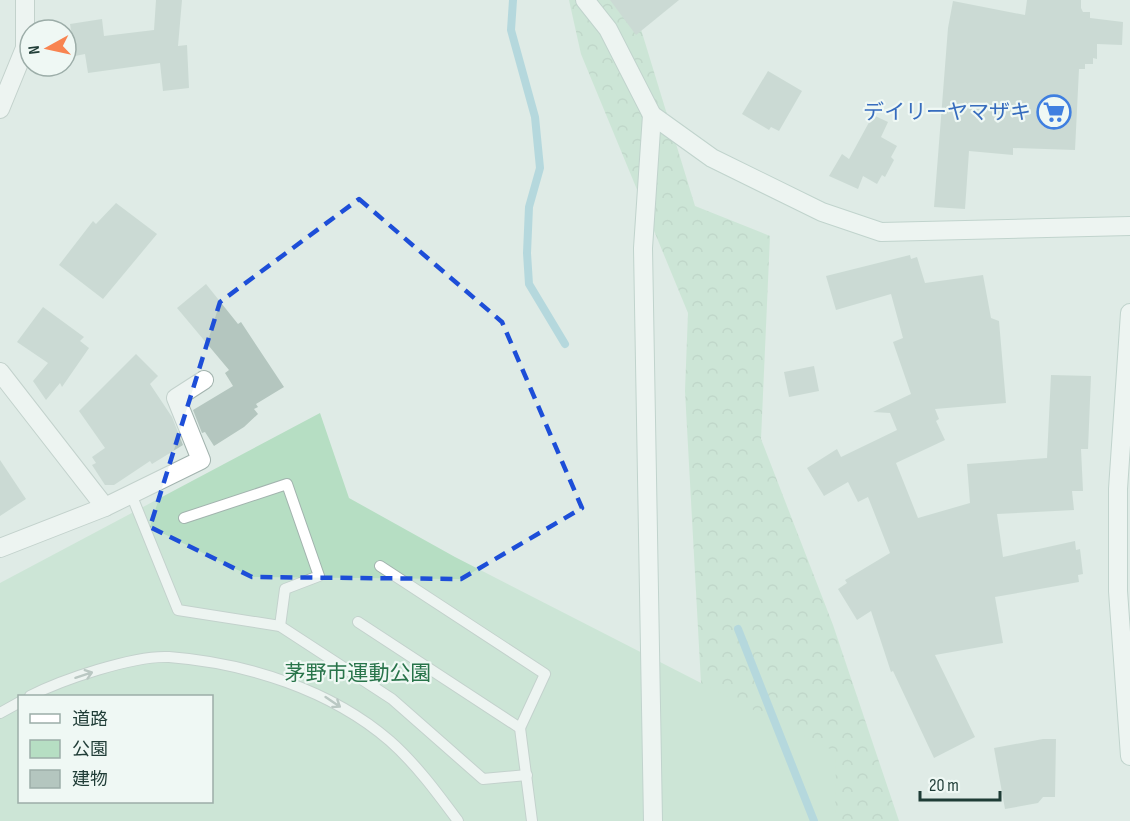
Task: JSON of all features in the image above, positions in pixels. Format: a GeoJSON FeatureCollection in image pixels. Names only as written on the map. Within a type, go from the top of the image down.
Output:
{"type":"FeatureCollection","features":[{"type":"Feature","properties":{"kind":"street"},"geometry":{"type":"LineString","coordinates":[[0,109],[25,48],[25,0]]}},
{"type":"Feature","properties":{"kind":"street"},"geometry":{"type":"LineString","coordinates":[[585,0],[608,29],[652,115],[712,158],[822,212],[881,232],[1130,226]]}},
{"type":"Feature","properties":{"kind":"street"},"geometry":{"type":"LineString","coordinates":[[652,115],[643,248],[653,821]]}},
{"type":"Feature","properties":{"kind":"street"},"geometry":{"type":"LineString","coordinates":[[1130,313],[1118,591],[1130,756]]}},
{"type":"Feature","properties":{"kind":"street"},"geometry":{"type":"LineString","coordinates":[[0,372],[105,507]]}},
{"type":"Feature","properties":{"kind":"street"},"geometry":{"type":"LineString","coordinates":[[0,548],[105,507],[201,460],[176,398],[204,380]]}},
{"type":"Feature","properties":{"kind":"lane"},"geometry":{"type":"LineString","coordinates":[[184,518],[287,484],[319,576],[285,589],[280,626]]}},
{"type":"Feature","properties":{"kind":"lane"},"geometry":{"type":"LineString","coordinates":[[131,494],[178,610],[280,626],[392,699],[483,779],[526,775]]}},
{"type":"Feature","properties":{"kind":"lane"},"geometry":{"type":"LineString","coordinates":[[380,566],[545,674],[520,728],[532,821]]}},
{"type":"Feature","properties":{"kind":"lane"},"geometry":{"type":"LineString","coordinates":[[358,622],[520,728]]}},
{"type":"Feature","properties":{"kind":"lane"},"geometry":{"type":"LineString","coordinates":[[32,695],[50,686],[114,665],[167,657],[250,670],[324,696],[390,741],[458,821]]}},
{"type":"Feature","properties":{"kind":"lane"},"geometry":{"type":"LineString","coordinates":[[0,713],[18,703]]}},
{"type":"Feature","properties":{"kind":"highlighted area"},"geometry":{"type":"Polygon","coordinates":[[[359,199],[502,322],[582,508],[461,579],[252,577],[150,527],[220,302],[359,199]]]}},
{"type":"Feature","properties":{"kind":"green space"},"geometry":{"type":"Polygon","coordinates":[[[569,0],[632,0],[695,206],[770,236],[761,439],[833,625],[899,821],[697,821],[702,701],[685,391],[688,313],[581,54],[569,0]]]}},
{"type":"Feature","properties":{"kind":"green space","name":"茅野市運動公園"},"geometry":{"type":"Polygon","coordinates":[[[320,413],[349,498],[455,557],[836,752],[835,821],[0,821],[0,583],[320,413]]]}},
{"type":"Feature","properties":{"kind":"building"},"geometry":{"type":"Polygon","coordinates":[[[156,0],[182,0],[178,46],[187,45],[189,88],[163,91],[160,63],[88,73],[85,54],[78,55],[78,23],[102,19],[104,36],[154,30],[156,0]]]}},
{"type":"Feature","properties":{"kind":"building"},"geometry":{"type":"Polygon","coordinates":[[[610,0],[679,0],[636,35],[610,0]]]}},
{"type":"Feature","properties":{"kind":"building"},"geometry":{"type":"Polygon","coordinates":[[[1027,0],[1081,0],[1083,12],[1090,12],[1090,18],[1123,22],[1122,45],[1097,44],[1097,59],[1093,58],[1093,64],[1085,64],[1085,69],[1079,69],[1075,150],[1013,148],[1013,155],[969,151],[965,209],[934,207],[948,28],[953,1],[1025,15],[1027,0]]]}},
{"type":"Feature","properties":{"kind":"building"},"geometry":{"type":"Polygon","coordinates":[[[768,71],[802,91],[779,131],[771,127],[769,130],[742,114],[768,71]]]}},
{"type":"Feature","properties":{"kind":"building"},"geometry":{"type":"Polygon","coordinates":[[[873,115],[888,122],[881,137],[897,146],[891,157],[894,160],[885,177],[882,175],[877,184],[863,176],[858,189],[829,176],[842,154],[849,159],[873,115]]]}},
{"type":"Feature","properties":{"kind":"building"},"geometry":{"type":"Polygon","coordinates":[[[116,203],[157,234],[103,299],[59,265],[93,221],[96,224],[116,203]]]}},
{"type":"Feature","properties":{"kind":"building"},"geometry":{"type":"Polygon","coordinates":[[[910,255],[911,259],[917,257],[925,283],[983,275],[991,318],[999,321],[1006,403],[935,409],[939,419],[936,421],[945,440],[896,463],[918,518],[970,503],[967,464],[1047,458],[1051,375],[1091,376],[1088,449],[1081,449],[1083,491],[1072,491],[1074,510],[997,514],[1003,557],[1075,541],[1076,550],[1080,549],[1083,574],[1078,575],[1079,582],[995,597],[1003,643],[935,655],[975,737],[934,758],[893,671],[891,672],[871,611],[857,620],[838,589],[847,583],[845,580],[890,553],[868,497],[858,502],[848,482],[824,496],[807,468],[837,449],[841,457],[897,430],[890,413],[873,412],[911,394],[893,342],[903,338],[891,294],[836,310],[826,276],[910,255]]]}},
{"type":"Feature","properties":{"kind":"building"},"geometry":{"type":"Polygon","coordinates":[[[206,284],[238,324],[241,322],[284,387],[256,404],[258,407],[254,409],[258,414],[244,427],[214,446],[205,432],[202,433],[193,410],[233,386],[225,373],[229,370],[177,308],[206,284]]]}},
{"type":"Feature","properties":{"kind":"building"},"geometry":{"type":"Polygon","coordinates":[[[43,307],[84,337],[80,341],[89,348],[62,387],[60,383],[46,400],[33,381],[48,363],[17,342],[43,307]]]}},
{"type":"Feature","properties":{"kind":"building"},"geometry":{"type":"Polygon","coordinates":[[[136,354],[158,376],[150,384],[172,417],[183,445],[152,464],[150,461],[114,485],[105,485],[92,465],[96,463],[92,457],[105,448],[79,411],[136,354]]]}},
{"type":"Feature","properties":{"kind":"building"},"geometry":{"type":"Polygon","coordinates":[[[814,366],[819,391],[789,397],[784,372],[814,366]]]}},
{"type":"Feature","properties":{"kind":"building"},"geometry":{"type":"Polygon","coordinates":[[[0,460],[26,499],[0,516],[0,460]]]}},
{"type":"Feature","properties":{"kind":"building"},"geometry":{"type":"Polygon","coordinates":[[[1043,739],[1056,739],[1055,797],[1043,797],[1038,803],[1005,809],[994,748],[1043,739]]]}},
{"type":"Feature","properties":{"kind":"waterway"},"geometry":{"type":"LineString","coordinates":[[513,0],[511,30],[535,117],[540,168],[529,207],[527,253],[529,284],[565,344]]}},
{"type":"Feature","properties":{"kind":"waterway"},"geometry":{"type":"LineString","coordinates":[[738,629],[814,821]]}},
{"type":"Feature","properties":{"kind":"place","name":"デイリーヤマザキ"},"geometry":{"type":"Point","coordinates":[1054,112]}}]}
